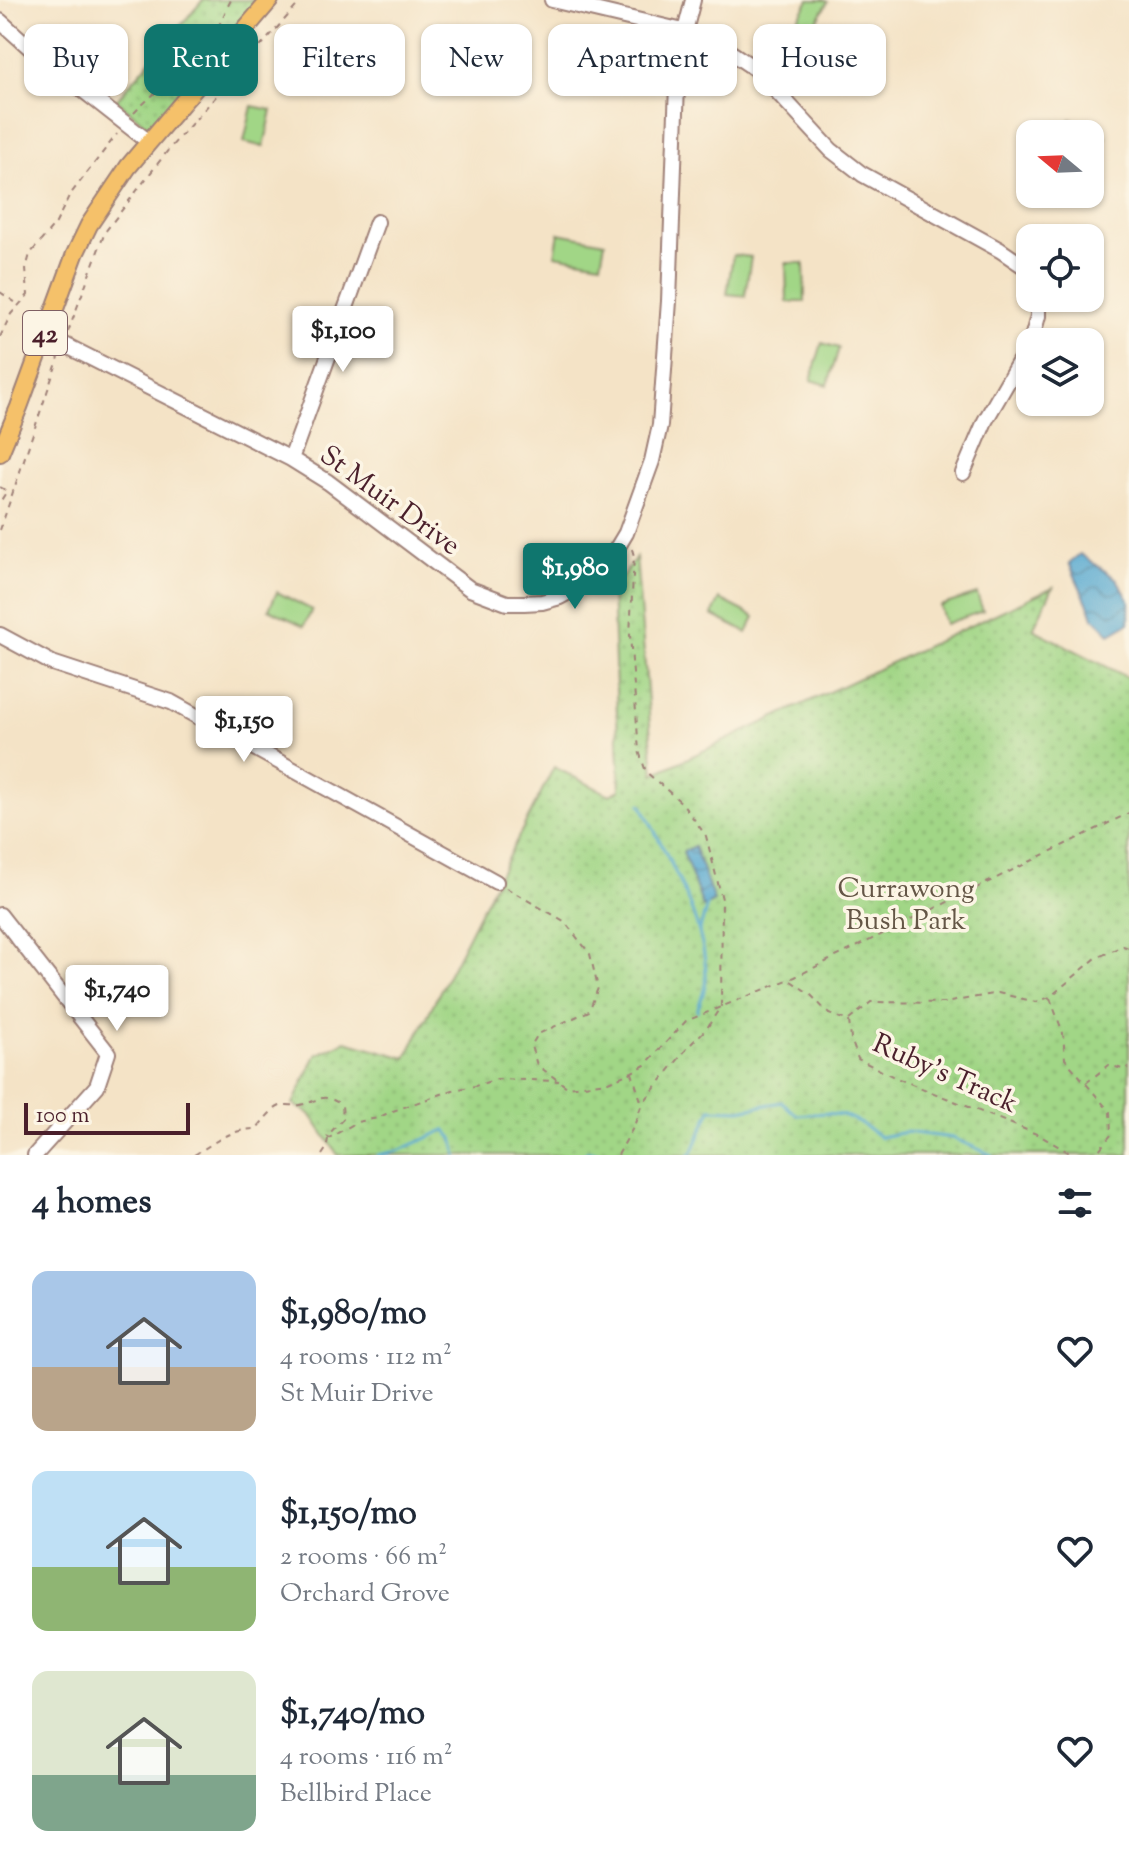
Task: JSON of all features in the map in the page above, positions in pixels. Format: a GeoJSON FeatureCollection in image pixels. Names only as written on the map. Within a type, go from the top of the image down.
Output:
{"type":"FeatureCollection","features":[{"type":"Feature","properties":{"kind":"main road","name":"42"},"geometry":{"type":"LineString","coordinates":[[0,453],[75,254],[89,225],[128,167],[270,0]]}},
{"type":"Feature","properties":{"kind":"street"},"geometry":{"type":"LineString","coordinates":[[552,0],[653,24]]}},
{"type":"Feature","properties":{"kind":"street","name":"St Muir Drive"},"geometry":{"type":"LineString","coordinates":[[685,24],[693,0]]}},
{"type":"Feature","properties":{"kind":"street"},"geometry":{"type":"LineString","coordinates":[[0,21],[38,55],[149,142]]}},
{"type":"Feature","properties":{"kind":"street"},"geometry":{"type":"LineString","coordinates":[[737,57],[757,70],[831,150],[862,174],[1016,261]]}},
{"type":"Feature","properties":{"kind":"street","name":"St Muir Drive"},"geometry":{"type":"LineString","coordinates":[[43,338],[63,344],[291,459],[328,482],[470,589],[507,603],[542,602],[560,597],[593,577],[611,558],[626,533],[652,461],[660,425],[669,301],[677,96]]}},
{"type":"Feature","properties":{"kind":"street"},"geometry":{"type":"LineString","coordinates":[[291,459],[377,222]]}},
{"type":"Feature","properties":{"kind":"street"},"geometry":{"type":"LineString","coordinates":[[963,473],[985,421],[1016,367]]}},
{"type":"Feature","properties":{"kind":"street"},"geometry":{"type":"LineString","coordinates":[[0,635],[52,663],[171,702],[496,882]]}},
{"type":"Feature","properties":{"kind":"street"},"geometry":{"type":"LineString","coordinates":[[0,915],[108,1053],[97,1086],[35,1155]]}},
{"type":"Feature","properties":{"kind":"path"},"geometry":{"type":"LineString","coordinates":[[0,337],[6,323],[28,295],[26,269],[30,254],[56,223],[69,196],[125,123],[211,37],[231,0]]}},
{"type":"Feature","properties":{"kind":"path"},"geometry":{"type":"LineString","coordinates":[[0,530],[105,232],[169,149],[302,0]]}},
{"type":"Feature","properties":{"kind":"path"},"geometry":{"type":"LineString","coordinates":[[0,292],[19,305]]}},
{"type":"Feature","properties":{"kind":"path"},"geometry":{"type":"LineString","coordinates":[[0,487],[13,493]]}},
{"type":"Feature","properties":{"kind":"path"},"geometry":{"type":"LineString","coordinates":[[0,502],[7,491]]}},
{"type":"Feature","properties":{"kind":"path"},"geometry":{"type":"LineString","coordinates":[[618,1155],[642,1104],[707,1028],[721,1006],[722,899],[706,836],[683,804],[646,772],[639,751],[630,635],[634,556],[626,533]]}},
{"type":"Feature","properties":{"kind":"path"},"geometry":{"type":"LineString","coordinates":[[496,882],[564,921],[590,954],[598,988],[589,1011],[538,1034],[531,1046],[537,1065],[567,1087],[608,1082],[632,1072],[645,1065],[686,1021],[789,979],[1129,813]]}},
{"type":"Feature","properties":{"kind":"path"},"geometry":{"type":"LineString","coordinates":[[849,1021],[871,1002],[945,1003],[998,993],[1036,1002],[1050,997],[1096,958],[1123,946],[1129,948]]}},
{"type":"Feature","properties":{"kind":"path","name":"Ruby's Track"},"geometry":{"type":"LineString","coordinates":[[789,979],[810,994],[829,1014],[849,1021],[858,1059],[894,1077],[1039,1135],[1073,1155]]}},
{"type":"Feature","properties":{"kind":"path"},"geometry":{"type":"LineString","coordinates":[[1050,997],[1063,1033],[1065,1059],[1110,1112],[1111,1135],[1095,1155]]}},
{"type":"Feature","properties":{"kind":"path"},"geometry":{"type":"LineString","coordinates":[[1086,1083],[1109,1065],[1129,1068]]}},
{"type":"Feature","properties":{"kind":"path"},"geometry":{"type":"LineString","coordinates":[[632,1072],[642,1104]]}},
{"type":"Feature","properties":{"kind":"path"},"geometry":{"type":"LineString","coordinates":[[329,1138],[357,1122],[378,1118],[453,1090],[497,1079],[560,1082]]}},
{"type":"Feature","properties":{"kind":"path"},"geometry":{"type":"LineString","coordinates":[[194,1155],[240,1129],[256,1129],[280,1106],[301,1105],[315,1098],[330,1097],[342,1105],[343,1119],[327,1136],[329,1138],[322,1155]]}},
{"type":"Feature","properties":{"kind":"green space"},"geometry":{"type":"Polygon","coordinates":[[[203,0],[260,0],[239,24],[182,24],[203,0]]]}},
{"type":"Feature","properties":{"kind":"green space"},"geometry":{"type":"Polygon","coordinates":[[[809,0],[828,2],[815,24],[795,24],[809,0]]]}},
{"type":"Feature","properties":{"kind":"green space"},"geometry":{"type":"Polygon","coordinates":[[[144,68],[144,96],[176,96],[149,127],[116,100],[119,96],[128,96],[128,86],[144,68]]]}},
{"type":"Feature","properties":{"kind":"green space"},"geometry":{"type":"Polygon","coordinates":[[[252,106],[272,110],[264,147],[244,142],[252,106]]]}},
{"type":"Feature","properties":{"kind":"green space"},"geometry":{"type":"Polygon","coordinates":[[[559,233],[605,242],[601,263],[555,255],[559,233]]]}},
{"type":"Feature","properties":{"kind":"green space"},"geometry":{"type":"Polygon","coordinates":[[[733,255],[751,257],[745,296],[727,294],[733,255]]]}},
{"type":"Feature","properties":{"kind":"green space"},"geometry":{"type":"Polygon","coordinates":[[[786,263],[804,263],[805,302],[787,302],[786,263]]]}},
{"type":"Feature","properties":{"kind":"green space"},"geometry":{"type":"Polygon","coordinates":[[[822,343],[839,348],[828,385],[811,380],[822,343]]]}},
{"type":"Feature","properties":{"kind":"green space","name":"Currawong Bush Park"},"geometry":{"type":"Polygon","coordinates":[[[636,557],[654,774],[1053,587],[1033,629],[1129,678],[1129,1155],[338,1155],[310,1114],[293,1104],[316,1055],[346,1041],[406,1058],[554,767],[610,795],[620,790],[612,588],[636,557]]]}},
{"type":"Feature","properties":{"kind":"green space"},"geometry":{"type":"Polygon","coordinates":[[[277,592],[312,610],[304,626],[269,609],[277,592]]]}},
{"type":"Feature","properties":{"kind":"green space"},"geometry":{"type":"Polygon","coordinates":[[[977,594],[983,611],[945,624],[940,606],[977,594]]]}},
{"type":"Feature","properties":{"kind":"green space"},"geometry":{"type":"Polygon","coordinates":[[[720,599],[755,617],[747,633],[712,615],[720,599]]]}},
{"type":"Feature","properties":{"kind":"water"},"geometry":{"type":"Polygon","coordinates":[[[1080,554],[1117,579],[1129,600],[1129,623],[1110,634],[1094,618],[1069,563],[1080,554]]]}},
{"type":"Feature","properties":{"kind":"water"},"geometry":{"type":"Polygon","coordinates":[[[694,846],[714,901],[703,907],[683,852],[694,846]]]}},
{"type":"Feature","properties":{"kind":"waterway"},"geometry":{"type":"LineString","coordinates":[[641,804],[692,910],[699,932],[706,980],[697,1011]]}},
{"type":"Feature","properties":{"kind":"waterway"},"geometry":{"type":"LineString","coordinates":[[699,932],[707,905]]}},
{"type":"Feature","properties":{"kind":"waterway"},"geometry":{"type":"LineString","coordinates":[[689,1155],[711,1109],[740,1110],[782,1102],[797,1115],[842,1115],[859,1122],[880,1137],[906,1132],[953,1138],[992,1155]]}},
{"type":"Feature","properties":{"kind":"waterway"},"geometry":{"type":"LineString","coordinates":[[378,1155],[398,1151],[445,1130],[453,1138],[457,1155]]}},
{"type":"Feature","properties":{"kind":"waterway"},"geometry":{"type":"LineString","coordinates":[[584,1155],[588,1151],[608,1155]]}}]}
